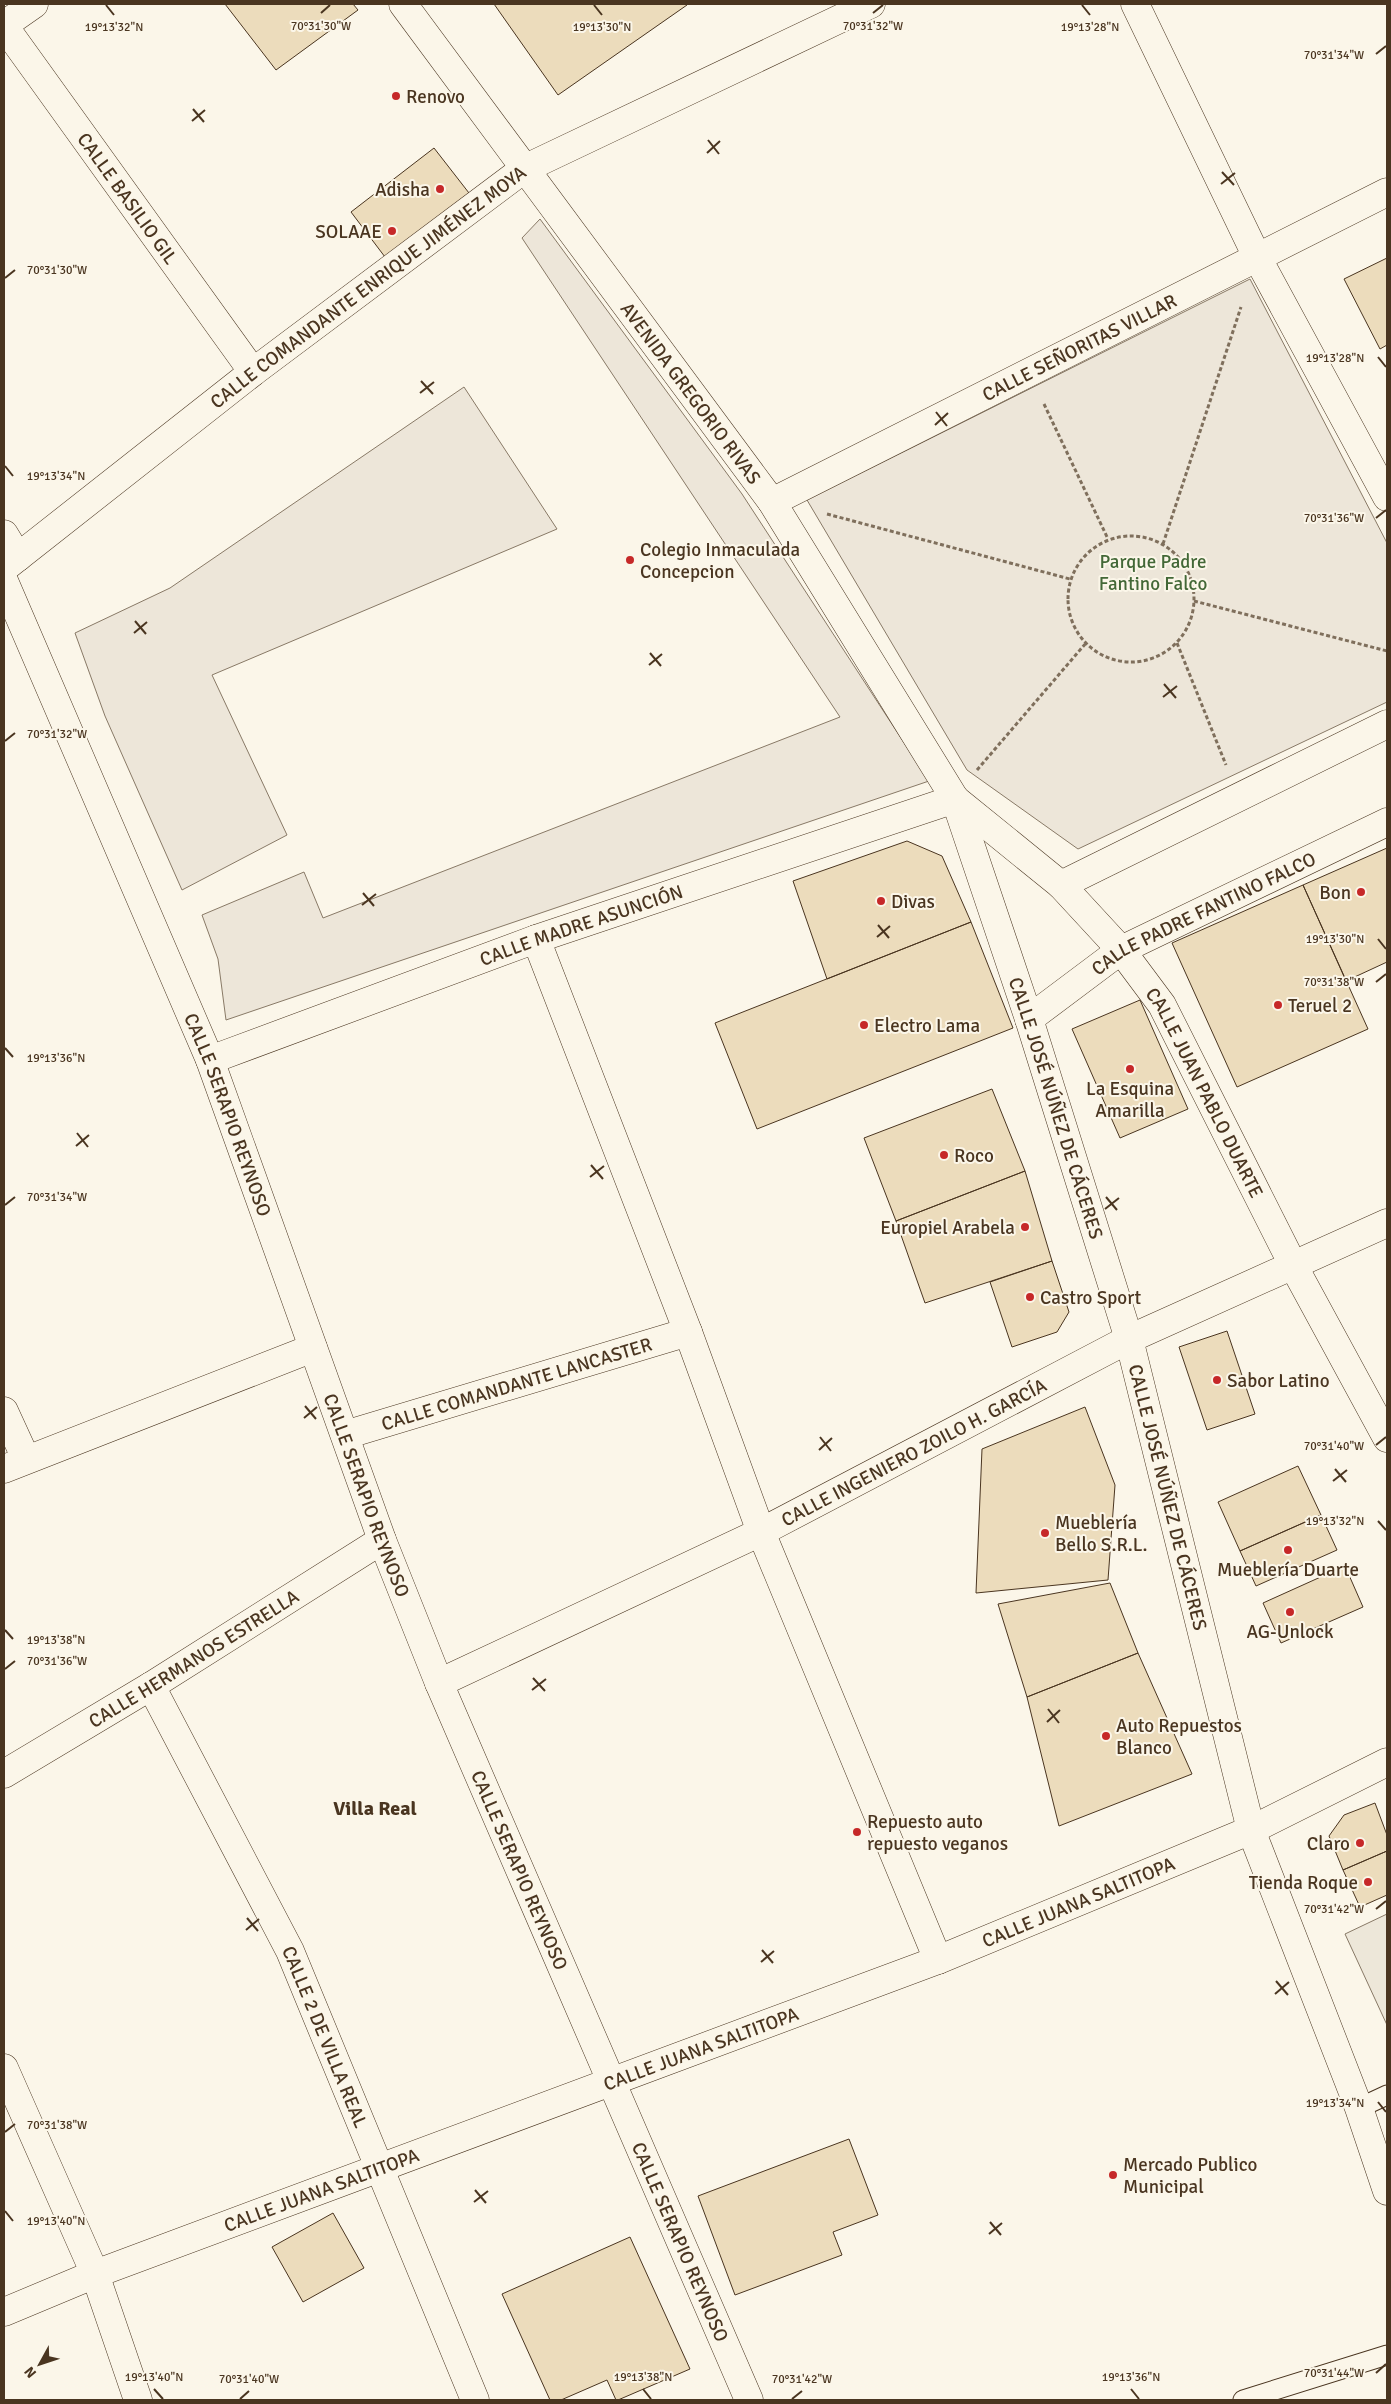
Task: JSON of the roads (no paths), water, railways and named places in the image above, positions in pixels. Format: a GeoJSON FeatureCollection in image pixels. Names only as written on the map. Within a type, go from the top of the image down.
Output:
{"type":"FeatureCollection","features":[{"type":"Feature","properties":{"kind":"street"},"geometry":{"type":"LineString","coordinates":[[4,26],[34,4]]}},
{"type":"Feature","properties":{"kind":"street","name":"AVENIDA GREGORIO RIVAS"},"geometry":{"type":"LineString","coordinates":[[403,4],[772,502],[956,799]]}},
{"type":"Feature","properties":{"kind":"street","name":"CALLE COMANDANTE ENRIQUE JIMÉNEZ MOYA"},"geometry":{"type":"LineString","coordinates":[[11,562],[253,372],[524,169],[871,4]]}},
{"type":"Feature","properties":{"kind":"street"},"geometry":{"type":"LineString","coordinates":[[1135,4],[1257,257],[1387,497]]}},
{"type":"Feature","properties":{"kind":"street","name":"CALLE BASILIO GIL"},"geometry":{"type":"LineString","coordinates":[[4,26],[253,372]]}},
{"type":"Feature","properties":{"kind":"street","name":"CALLE SEÑORITAS VILLAR"},"geometry":{"type":"LineString","coordinates":[[772,502],[1387,192]]}},
{"type":"Feature","properties":{"kind":"street"},"geometry":{"type":"LineString","coordinates":[[4,534],[11,562]]}},
{"type":"Feature","properties":{"kind":"street","name":"CALLE SERAPIO REYNOSO"},"geometry":{"type":"LineString","coordinates":[[4,581],[210,1060],[382,1540],[439,1683],[749,2400]]}},
{"type":"Feature","properties":{"kind":"street"},"geometry":{"type":"LineString","coordinates":[[1061,885],[1387,724]]}},
{"type":"Feature","properties":{"kind":"street","name":"CALLE JUAN PABLO DUARTE"},"geometry":{"type":"LineString","coordinates":[[956,799],[1061,885],[1121,950],[1162,1005],[1293,1264],[1387,1438]]}},
{"type":"Feature","properties":{"kind":"street","name":"CALLE MADRE ASUNCIÓN"},"geometry":{"type":"LineString","coordinates":[[210,1060],[536,939],[956,799]]}},
{"type":"Feature","properties":{"kind":"street","name":"CALLE JOSÉ NÚÑEZ DE CÁCERES"},"geometry":{"type":"LineString","coordinates":[[956,799],[1029,1019],[1129,1339],[1251,1830],[1359,2108],[1387,2191]]}},
{"type":"Feature","properties":{"kind":"street","name":"CALLE PADRE FANTINO FALCO"},"geometry":{"type":"LineString","coordinates":[[1029,1019],[1121,950],[1387,822]]}},
{"type":"Feature","properties":{"kind":"street"},"geometry":{"type":"LineString","coordinates":[[536,939],[688,1332],[761,1532],[938,1960]]}},
{"type":"Feature","properties":{"kind":"street","name":"CALLE INGENIERO ZOILO H. GARCÍA"},"geometry":{"type":"LineString","coordinates":[[439,1683],[761,1532],[1129,1339],[1387,1223]]}},
{"type":"Feature","properties":{"kind":"street","name":"CALLE COMANDANTE LANCASTER"},"geometry":{"type":"LineString","coordinates":[[345,1435],[688,1332]]}},
{"type":"Feature","properties":{"kind":"street"},"geometry":{"type":"LineString","coordinates":[[4,1411],[15,1464],[313,1348]]}},
{"type":"Feature","properties":{"kind":"street","name":"CALLE HERMANOS ESTRELLA"},"geometry":{"type":"LineString","coordinates":[[4,1774],[151,1686],[382,1540]]}},
{"type":"Feature","properties":{"kind":"street","name":"CALLE 2 DE VILLA REAL"},"geometry":{"type":"LineString","coordinates":[[151,1686],[290,1951],[475,2400]]}},
{"type":"Feature","properties":{"kind":"street","name":"CALLE JUANA SALTITOPA"},"geometry":{"type":"LineString","coordinates":[[4,2312],[95,2274],[938,1960],[1251,1830],[1387,1762]]}},
{"type":"Feature","properties":{"kind":"street"},"geometry":{"type":"LineString","coordinates":[[4,2068],[95,2274],[138,2400]]}},
{"type":"Feature","properties":{"kind":"lane"},"geometry":{"type":"LineString","coordinates":[[1359,2108],[1387,2095]]}},
{"type":"Feature","properties":{"kind":"lane"},"geometry":{"type":"LineString","coordinates":[[1243,2400],[1387,2355]]}},
{"type":"Feature","properties":{"kind":"place","name":"Renovo"},"geometry":{"type":"Point","coordinates":[396,96]}},
{"type":"Feature","properties":{"kind":"place","name":"Adisha"},"geometry":{"type":"Point","coordinates":[440,189]}},
{"type":"Feature","properties":{"kind":"place","name":"SOLAAE"},"geometry":{"type":"Point","coordinates":[392,231]}},
{"type":"Feature","properties":{"kind":"place","name":"Colegio Inmaculada Concepcion"},"geometry":{"type":"Point","coordinates":[630,560]}},
{"type":"Feature","properties":{"kind":"place","name":"Bon"},"geometry":{"type":"Point","coordinates":[1361,892]}},
{"type":"Feature","properties":{"kind":"place","name":"Divas"},"geometry":{"type":"Point","coordinates":[881,901]}},
{"type":"Feature","properties":{"kind":"place","name":"Teruel 2"},"geometry":{"type":"Point","coordinates":[1278,1005]}},
{"type":"Feature","properties":{"kind":"place","name":"Electro Lama"},"geometry":{"type":"Point","coordinates":[864,1025]}},
{"type":"Feature","properties":{"kind":"place","name":"La Esquina Amarilla"},"geometry":{"type":"Point","coordinates":[1130,1069]}},
{"type":"Feature","properties":{"kind":"place","name":"Roco"},"geometry":{"type":"Point","coordinates":[944,1155]}},
{"type":"Feature","properties":{"kind":"place","name":"Europiel Arabela"},"geometry":{"type":"Point","coordinates":[1025,1227]}},
{"type":"Feature","properties":{"kind":"place","name":"Castro Sport"},"geometry":{"type":"Point","coordinates":[1030,1297]}},
{"type":"Feature","properties":{"kind":"place","name":"Sabor Latino"},"geometry":{"type":"Point","coordinates":[1217,1380]}},
{"type":"Feature","properties":{"kind":"place","name":"Mueblería Bello S.R.L."},"geometry":{"type":"Point","coordinates":[1045,1533]}},
{"type":"Feature","properties":{"kind":"place","name":"Mueblería Duarte"},"geometry":{"type":"Point","coordinates":[1288,1550]}},
{"type":"Feature","properties":{"kind":"place","name":"AG-Unlock"},"geometry":{"type":"Point","coordinates":[1290,1612]}},
{"type":"Feature","properties":{"kind":"place","name":"Auto Repuestos Blanco"},"geometry":{"type":"Point","coordinates":[1106,1736]}},
{"type":"Feature","properties":{"kind":"place","name":"Repuesto auto repuesto veganos"},"geometry":{"type":"Point","coordinates":[857,1832]}},
{"type":"Feature","properties":{"kind":"place","name":"Claro"},"geometry":{"type":"Point","coordinates":[1360,1843]}},
{"type":"Feature","properties":{"kind":"place","name":"Tienda Roque"},"geometry":{"type":"Point","coordinates":[1368,1882]}},
{"type":"Feature","properties":{"kind":"place","name":"Mercado Publico Municipal"},"geometry":{"type":"Point","coordinates":[1113,2175]}},
{"type":"Feature","properties":{"kind":"district","name":"Villa Real"},"geometry":{"type":"Point","coordinates":[375,1808]}},
{"type":"Feature","properties":{"kind":"park label","name":"Parque Padre Fantino Falco"},"geometry":{"type":"Point","coordinates":[1153,572]}}]}
